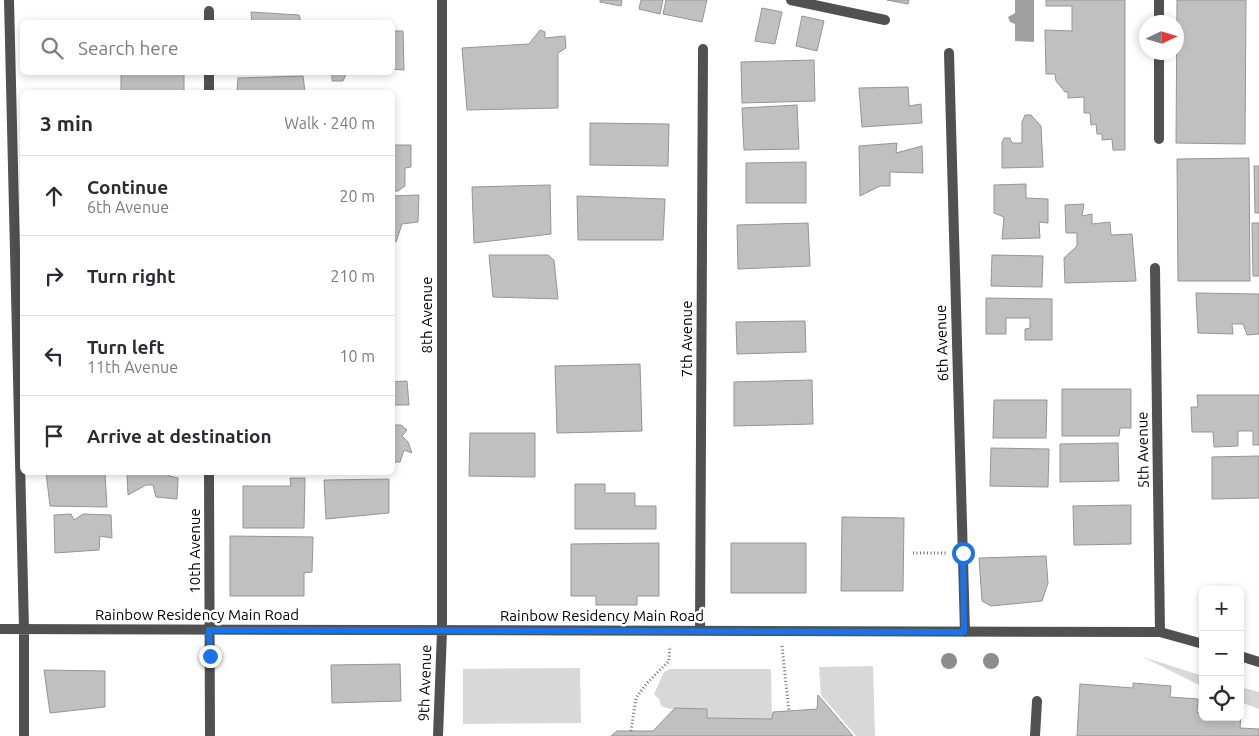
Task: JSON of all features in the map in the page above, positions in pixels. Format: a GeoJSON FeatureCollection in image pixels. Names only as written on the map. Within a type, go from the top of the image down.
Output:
{"type":"FeatureCollection","features":[{"type":"Feature","properties":{"kind":"street"},"geometry":{"type":"LineString","coordinates":[[9,0],[20,461]]}},
{"type":"Feature","properties":{"kind":"street","name":"8th Avenue"},"geometry":{"type":"LineString","coordinates":[[442,0],[442,631]]}},
{"type":"Feature","properties":{"kind":"street"},"geometry":{"type":"LineString","coordinates":[[791,0],[885,20]]}},
{"type":"Feature","properties":{"kind":"street"},"geometry":{"type":"LineString","coordinates":[[1159,0],[1159,15]]}},
{"type":"Feature","properties":{"kind":"street"},"geometry":{"type":"LineString","coordinates":[[209,10],[209,20]]}},
{"type":"Feature","properties":{"kind":"street","name":"7th Avenue"},"geometry":{"type":"LineString","coordinates":[[700,630],[703,49]]}},
{"type":"Feature","properties":{"kind":"street","name":"6th Avenue"},"geometry":{"type":"LineString","coordinates":[[949,53],[964,632]]}},
{"type":"Feature","properties":{"kind":"street"},"geometry":{"type":"LineString","coordinates":[[1159,60],[1159,139]]}},
{"type":"Feature","properties":{"kind":"street"},"geometry":{"type":"LineString","coordinates":[[209,75],[209,90]]}},
{"type":"Feature","properties":{"kind":"street","name":"5th Avenue"},"geometry":{"type":"LineString","coordinates":[[1155,268],[1160,632]]}},
{"type":"Feature","properties":{"kind":"street"},"geometry":{"type":"LineString","coordinates":[[20,475],[24,629],[24,736]]}},
{"type":"Feature","properties":{"kind":"street","name":"10th Avenue"},"geometry":{"type":"LineString","coordinates":[[209,475],[210,736]]}},
{"type":"Feature","properties":{"kind":"street","name":"Rainbow Residency Main Road"},"geometry":{"type":"LineString","coordinates":[[0,629],[1160,632],[1199,643]]}},
{"type":"Feature","properties":{"kind":"street","name":"9th Avenue"},"geometry":{"type":"LineString","coordinates":[[438,736],[442,631]]}},
{"type":"Feature","properties":{"kind":"street"},"geometry":{"type":"LineString","coordinates":[[1244,657],[1259,662]]}},
{"type":"Feature","properties":{"kind":"street"},"geometry":{"type":"LineString","coordinates":[[1035,736],[1037,701]]}},
{"type":"Feature","properties":{"kind":"path"},"geometry":{"type":"LineString","coordinates":[[913,553],[963,553]]}},
{"type":"Feature","properties":{"kind":"path"},"geometry":{"type":"LineString","coordinates":[[632,731],[636,698],[647,683],[669,661],[671,631]]}},
{"type":"Feature","properties":{"kind":"path"},"geometry":{"type":"LineString","coordinates":[[780,631],[789,712]]}},
{"type":"Feature","properties":{"kind":"shaded area"},"geometry":{"type":"Polygon","coordinates":[[[1015,0],[1034,0],[1034,42],[1015,41],[1015,24],[1010,22],[1008,17],[1015,13],[1015,0]]]}},
{"type":"Feature","properties":{"kind":"shaded area"},"geometry":{"type":"Polygon","coordinates":[[[1143,657],[1199,675],[1199,685],[1143,657]]]}},
{"type":"Feature","properties":{"kind":"shaded area"},"geometry":{"type":"Polygon","coordinates":[[[873,666],[875,736],[856,736],[821,695],[819,667],[873,666]]]}},
{"type":"Feature","properties":{"kind":"shaded area"},"geometry":{"type":"Polygon","coordinates":[[[580,668],[581,723],[463,724],[463,669],[580,668]]]}},
{"type":"Feature","properties":{"kind":"shaded area"},"geometry":{"type":"Polygon","coordinates":[[[670,669],[771,669],[772,719],[707,718],[707,709],[670,709],[661,706],[659,699],[654,694],[664,672],[670,669]]]}},
{"type":"Feature","properties":{"kind":"shaded area"},"geometry":{"type":"Polygon","coordinates":[[[1244,688],[1259,692],[1259,709],[1244,703],[1244,688]]]}},
{"type":"Feature","properties":{"kind":"building"},"geometry":{"type":"Polygon","coordinates":[[[600,0],[622,0],[621,6],[600,2],[600,0]]]}},
{"type":"Feature","properties":{"kind":"building"},"geometry":{"type":"Polygon","coordinates":[[[641,0],[663,0],[660,14],[639,9],[641,0]]]}},
{"type":"Feature","properties":{"kind":"building"},"geometry":{"type":"Polygon","coordinates":[[[666,0],[707,0],[702,22],[663,14],[666,0]]]}},
{"type":"Feature","properties":{"kind":"building"},"geometry":{"type":"Polygon","coordinates":[[[887,0],[909,0],[908,4],[887,0]]]}},
{"type":"Feature","properties":{"kind":"building"},"geometry":{"type":"Polygon","coordinates":[[[1046,0],[1125,0],[1125,150],[1113,150],[1112,139],[1102,140],[1102,134],[1097,134],[1096,124],[1091,125],[1090,113],[1084,113],[1084,97],[1068,98],[1068,92],[1065,92],[1056,81],[1055,74],[1046,74],[1045,30],[1072,31],[1072,6],[1046,6],[1046,0]]]}},
{"type":"Feature","properties":{"kind":"building"},"geometry":{"type":"Polygon","coordinates":[[[1177,0],[1246,0],[1245,144],[1176,143],[1177,60],[1184,60],[1184,15],[1177,15],[1177,0]]]}},
{"type":"Feature","properties":{"kind":"building"},"geometry":{"type":"Polygon","coordinates":[[[762,8],[782,12],[775,44],[755,41],[762,8]]]}},
{"type":"Feature","properties":{"kind":"building"},"geometry":{"type":"Polygon","coordinates":[[[251,12],[299,15],[300,20],[252,20],[251,12]]]}},
{"type":"Feature","properties":{"kind":"building"},"geometry":{"type":"Polygon","coordinates":[[[802,16],[824,21],[817,51],[796,46],[802,16]]]}},
{"type":"Feature","properties":{"kind":"building"},"geometry":{"type":"Polygon","coordinates":[[[540,30],[545,32],[545,38],[565,36],[566,48],[558,53],[558,108],[467,110],[462,48],[529,44],[540,30]]]}},
{"type":"Feature","properties":{"kind":"building"},"geometry":{"type":"Polygon","coordinates":[[[395,31],[403,31],[404,70],[395,69],[395,31]]]}},
{"type":"Feature","properties":{"kind":"building"},"geometry":{"type":"Polygon","coordinates":[[[814,60],[815,101],[742,103],[741,62],[814,60]]]}},
{"type":"Feature","properties":{"kind":"building"},"geometry":{"type":"Polygon","coordinates":[[[121,75],[184,75],[184,90],[121,90],[121,75]]]}},
{"type":"Feature","properties":{"kind":"building"},"geometry":{"type":"Polygon","coordinates":[[[332,75],[346,75],[343,81],[332,81],[332,75]]]}},
{"type":"Feature","properties":{"kind":"building"},"geometry":{"type":"Polygon","coordinates":[[[303,76],[305,90],[237,90],[238,78],[303,76]]]}},
{"type":"Feature","properties":{"kind":"building"},"geometry":{"type":"Polygon","coordinates":[[[908,87],[909,106],[921,104],[922,123],[862,127],[859,88],[908,87]]]}},
{"type":"Feature","properties":{"kind":"building"},"geometry":{"type":"Polygon","coordinates":[[[797,105],[799,149],[744,150],[742,108],[797,105]]]}},
{"type":"Feature","properties":{"kind":"building"},"geometry":{"type":"Polygon","coordinates":[[[1025,115],[1031,115],[1041,126],[1043,167],[1002,168],[1002,143],[1004,138],[1010,138],[1012,143],[1022,143],[1022,122],[1025,115]]]}},
{"type":"Feature","properties":{"kind":"building"},"geometry":{"type":"Polygon","coordinates":[[[590,123],[669,124],[668,166],[590,165],[590,123]]]}},
{"type":"Feature","properties":{"kind":"building"},"geometry":{"type":"Polygon","coordinates":[[[897,143],[896,153],[922,146],[923,173],[890,172],[890,186],[880,186],[860,196],[859,146],[897,143]]]}},
{"type":"Feature","properties":{"kind":"building"},"geometry":{"type":"Polygon","coordinates":[[[395,145],[411,145],[411,167],[405,168],[405,186],[395,191],[395,145]]]}},
{"type":"Feature","properties":{"kind":"building"},"geometry":{"type":"Polygon","coordinates":[[[1249,158],[1250,281],[1178,281],[1177,159],[1249,158]]]}},
{"type":"Feature","properties":{"kind":"building"},"geometry":{"type":"Polygon","coordinates":[[[806,162],[806,203],[746,203],[746,163],[806,162]]]}},
{"type":"Feature","properties":{"kind":"building"},"geometry":{"type":"Polygon","coordinates":[[[1254,166],[1259,166],[1259,213],[1255,213],[1254,166]]]}},
{"type":"Feature","properties":{"kind":"building"},"geometry":{"type":"Polygon","coordinates":[[[1026,184],[1026,198],[1048,199],[1048,223],[1039,222],[1040,238],[1002,239],[1004,217],[994,213],[994,185],[1026,184]]]}},
{"type":"Feature","properties":{"kind":"building"},"geometry":{"type":"Polygon","coordinates":[[[550,185],[551,234],[474,243],[472,187],[550,185]]]}},
{"type":"Feature","properties":{"kind":"building"},"geometry":{"type":"Polygon","coordinates":[[[419,195],[418,222],[402,224],[396,242],[395,242],[395,196],[419,195]]]}},
{"type":"Feature","properties":{"kind":"building"},"geometry":{"type":"Polygon","coordinates":[[[577,196],[665,199],[663,240],[578,240],[577,196]]]}},
{"type":"Feature","properties":{"kind":"building"},"geometry":{"type":"Polygon","coordinates":[[[1084,204],[1082,216],[1092,214],[1092,224],[1110,222],[1111,235],[1132,234],[1136,281],[1065,283],[1064,258],[1077,246],[1077,233],[1066,233],[1065,205],[1084,204]]]}},
{"type":"Feature","properties":{"kind":"building"},"geometry":{"type":"Polygon","coordinates":[[[808,223],[810,266],[738,269],[737,225],[808,223]]]}},
{"type":"Feature","properties":{"kind":"building"},"geometry":{"type":"Polygon","coordinates":[[[1252,223],[1259,223],[1259,276],[1253,276],[1252,223]]]}},
{"type":"Feature","properties":{"kind":"building"},"geometry":{"type":"Polygon","coordinates":[[[489,255],[548,255],[554,260],[558,299],[493,297],[489,255]]]}},
{"type":"Feature","properties":{"kind":"building"},"geometry":{"type":"Polygon","coordinates":[[[992,255],[1043,256],[1042,287],[991,286],[992,255]]]}},
{"type":"Feature","properties":{"kind":"building"},"geometry":{"type":"Polygon","coordinates":[[[1196,293],[1259,294],[1259,334],[1247,335],[1243,324],[1232,324],[1233,334],[1198,333],[1196,293]]]}},
{"type":"Feature","properties":{"kind":"building"},"geometry":{"type":"Polygon","coordinates":[[[986,298],[1052,299],[1052,340],[1025,340],[1025,329],[1030,328],[1030,318],[1006,318],[1006,334],[986,334],[986,298]]]}},
{"type":"Feature","properties":{"kind":"building"},"geometry":{"type":"Polygon","coordinates":[[[805,321],[806,352],[737,354],[736,322],[805,321]]]}},
{"type":"Feature","properties":{"kind":"building"},"geometry":{"type":"Polygon","coordinates":[[[640,364],[642,431],[557,433],[555,366],[640,364]]]}},
{"type":"Feature","properties":{"kind":"building"},"geometry":{"type":"Polygon","coordinates":[[[812,380],[813,424],[734,426],[734,382],[812,380]]]}},
{"type":"Feature","properties":{"kind":"building"},"geometry":{"type":"Polygon","coordinates":[[[407,381],[409,405],[395,405],[395,382],[407,381]]]}},
{"type":"Feature","properties":{"kind":"building"},"geometry":{"type":"Polygon","coordinates":[[[1062,389],[1131,389],[1131,428],[1120,428],[1119,436],[1062,436],[1062,389]]]}},
{"type":"Feature","properties":{"kind":"building"},"geometry":{"type":"Polygon","coordinates":[[[1197,395],[1259,395],[1259,445],[1253,445],[1253,431],[1238,431],[1238,446],[1214,447],[1213,432],[1192,432],[1191,407],[1198,407],[1197,395]]]}},
{"type":"Feature","properties":{"kind":"building"},"geometry":{"type":"Polygon","coordinates":[[[994,400],[1047,400],[1046,438],[993,438],[994,400]]]}},
{"type":"Feature","properties":{"kind":"building"},"geometry":{"type":"Polygon","coordinates":[[[395,425],[401,425],[407,430],[402,436],[408,442],[412,453],[404,450],[400,462],[395,462],[395,425]]]}},
{"type":"Feature","properties":{"kind":"building"},"geometry":{"type":"Polygon","coordinates":[[[470,433],[535,433],[535,477],[469,476],[470,433]]]}},
{"type":"Feature","properties":{"kind":"building"},"geometry":{"type":"Polygon","coordinates":[[[1118,443],[1119,481],[1060,482],[1060,444],[1118,443]]]}},
{"type":"Feature","properties":{"kind":"building"},"geometry":{"type":"Polygon","coordinates":[[[991,448],[1049,449],[1048,487],[990,486],[991,448]]]}},
{"type":"Feature","properties":{"kind":"building"},"geometry":{"type":"Polygon","coordinates":[[[1259,456],[1259,498],[1212,499],[1212,457],[1259,456]]]}},
{"type":"Feature","properties":{"kind":"building"},"geometry":{"type":"Polygon","coordinates":[[[46,475],[105,475],[107,507],[50,506],[46,475]]]}},
{"type":"Feature","properties":{"kind":"building"},"geometry":{"type":"Polygon","coordinates":[[[127,475],[169,475],[178,478],[177,499],[156,497],[153,485],[146,485],[128,495],[127,475]]]}},
{"type":"Feature","properties":{"kind":"building"},"geometry":{"type":"Polygon","coordinates":[[[290,478],[305,478],[304,528],[243,528],[243,486],[291,486],[290,478]]]}},
{"type":"Feature","properties":{"kind":"building"},"geometry":{"type":"Polygon","coordinates":[[[389,479],[389,513],[326,519],[324,480],[389,479]]]}},
{"type":"Feature","properties":{"kind":"building"},"geometry":{"type":"Polygon","coordinates":[[[575,484],[605,484],[605,493],[635,493],[635,506],[656,506],[656,529],[575,529],[575,484]]]}},
{"type":"Feature","properties":{"kind":"building"},"geometry":{"type":"Polygon","coordinates":[[[1131,505],[1131,544],[1074,545],[1073,506],[1131,505]]]}},
{"type":"Feature","properties":{"kind":"building"},"geometry":{"type":"Polygon","coordinates":[[[71,514],[74,520],[83,514],[111,515],[112,538],[100,536],[99,550],[55,553],[54,515],[71,514]]]}},
{"type":"Feature","properties":{"kind":"building"},"geometry":{"type":"Polygon","coordinates":[[[842,517],[904,518],[903,591],[841,591],[842,517]]]}},
{"type":"Feature","properties":{"kind":"building"},"geometry":{"type":"Polygon","coordinates":[[[230,536],[313,537],[312,572],[304,573],[304,596],[230,596],[230,536]]]}},
{"type":"Feature","properties":{"kind":"building"},"geometry":{"type":"Polygon","coordinates":[[[659,543],[659,596],[637,596],[637,605],[596,605],[596,596],[571,596],[571,544],[659,543]]]}},
{"type":"Feature","properties":{"kind":"building"},"geometry":{"type":"Polygon","coordinates":[[[731,543],[806,543],[806,593],[731,593],[731,543]]]}},
{"type":"Feature","properties":{"kind":"building"},"geometry":{"type":"Polygon","coordinates":[[[1046,556],[1048,583],[1042,601],[991,606],[982,601],[979,558],[1046,556]]]}},
{"type":"Feature","properties":{"kind":"building"},"geometry":{"type":"Polygon","coordinates":[[[400,664],[401,701],[332,703],[331,665],[400,664]]]}},
{"type":"Feature","properties":{"kind":"building"},"geometry":{"type":"Polygon","coordinates":[[[44,670],[105,671],[105,707],[50,713],[44,670]]]}},
{"type":"Feature","properties":{"kind":"building"},"geometry":{"type":"Polygon","coordinates":[[[1133,683],[1171,686],[1170,697],[1198,699],[1197,713],[1199,713],[1199,721],[1241,721],[1240,728],[1259,729],[1259,736],[1077,736],[1080,684],[1133,688],[1133,683]]]}},
{"type":"Feature","properties":{"kind":"building"},"geometry":{"type":"Polygon","coordinates":[[[818,695],[853,736],[611,736],[617,731],[653,731],[675,708],[707,709],[707,718],[772,719],[773,712],[817,709],[818,695]]]}},
{"type":"Feature","properties":{"kind":"route"},"geometry":{"type":"LineString","coordinates":[[210,656],[209,630],[964,632],[963,553]]}}]}
